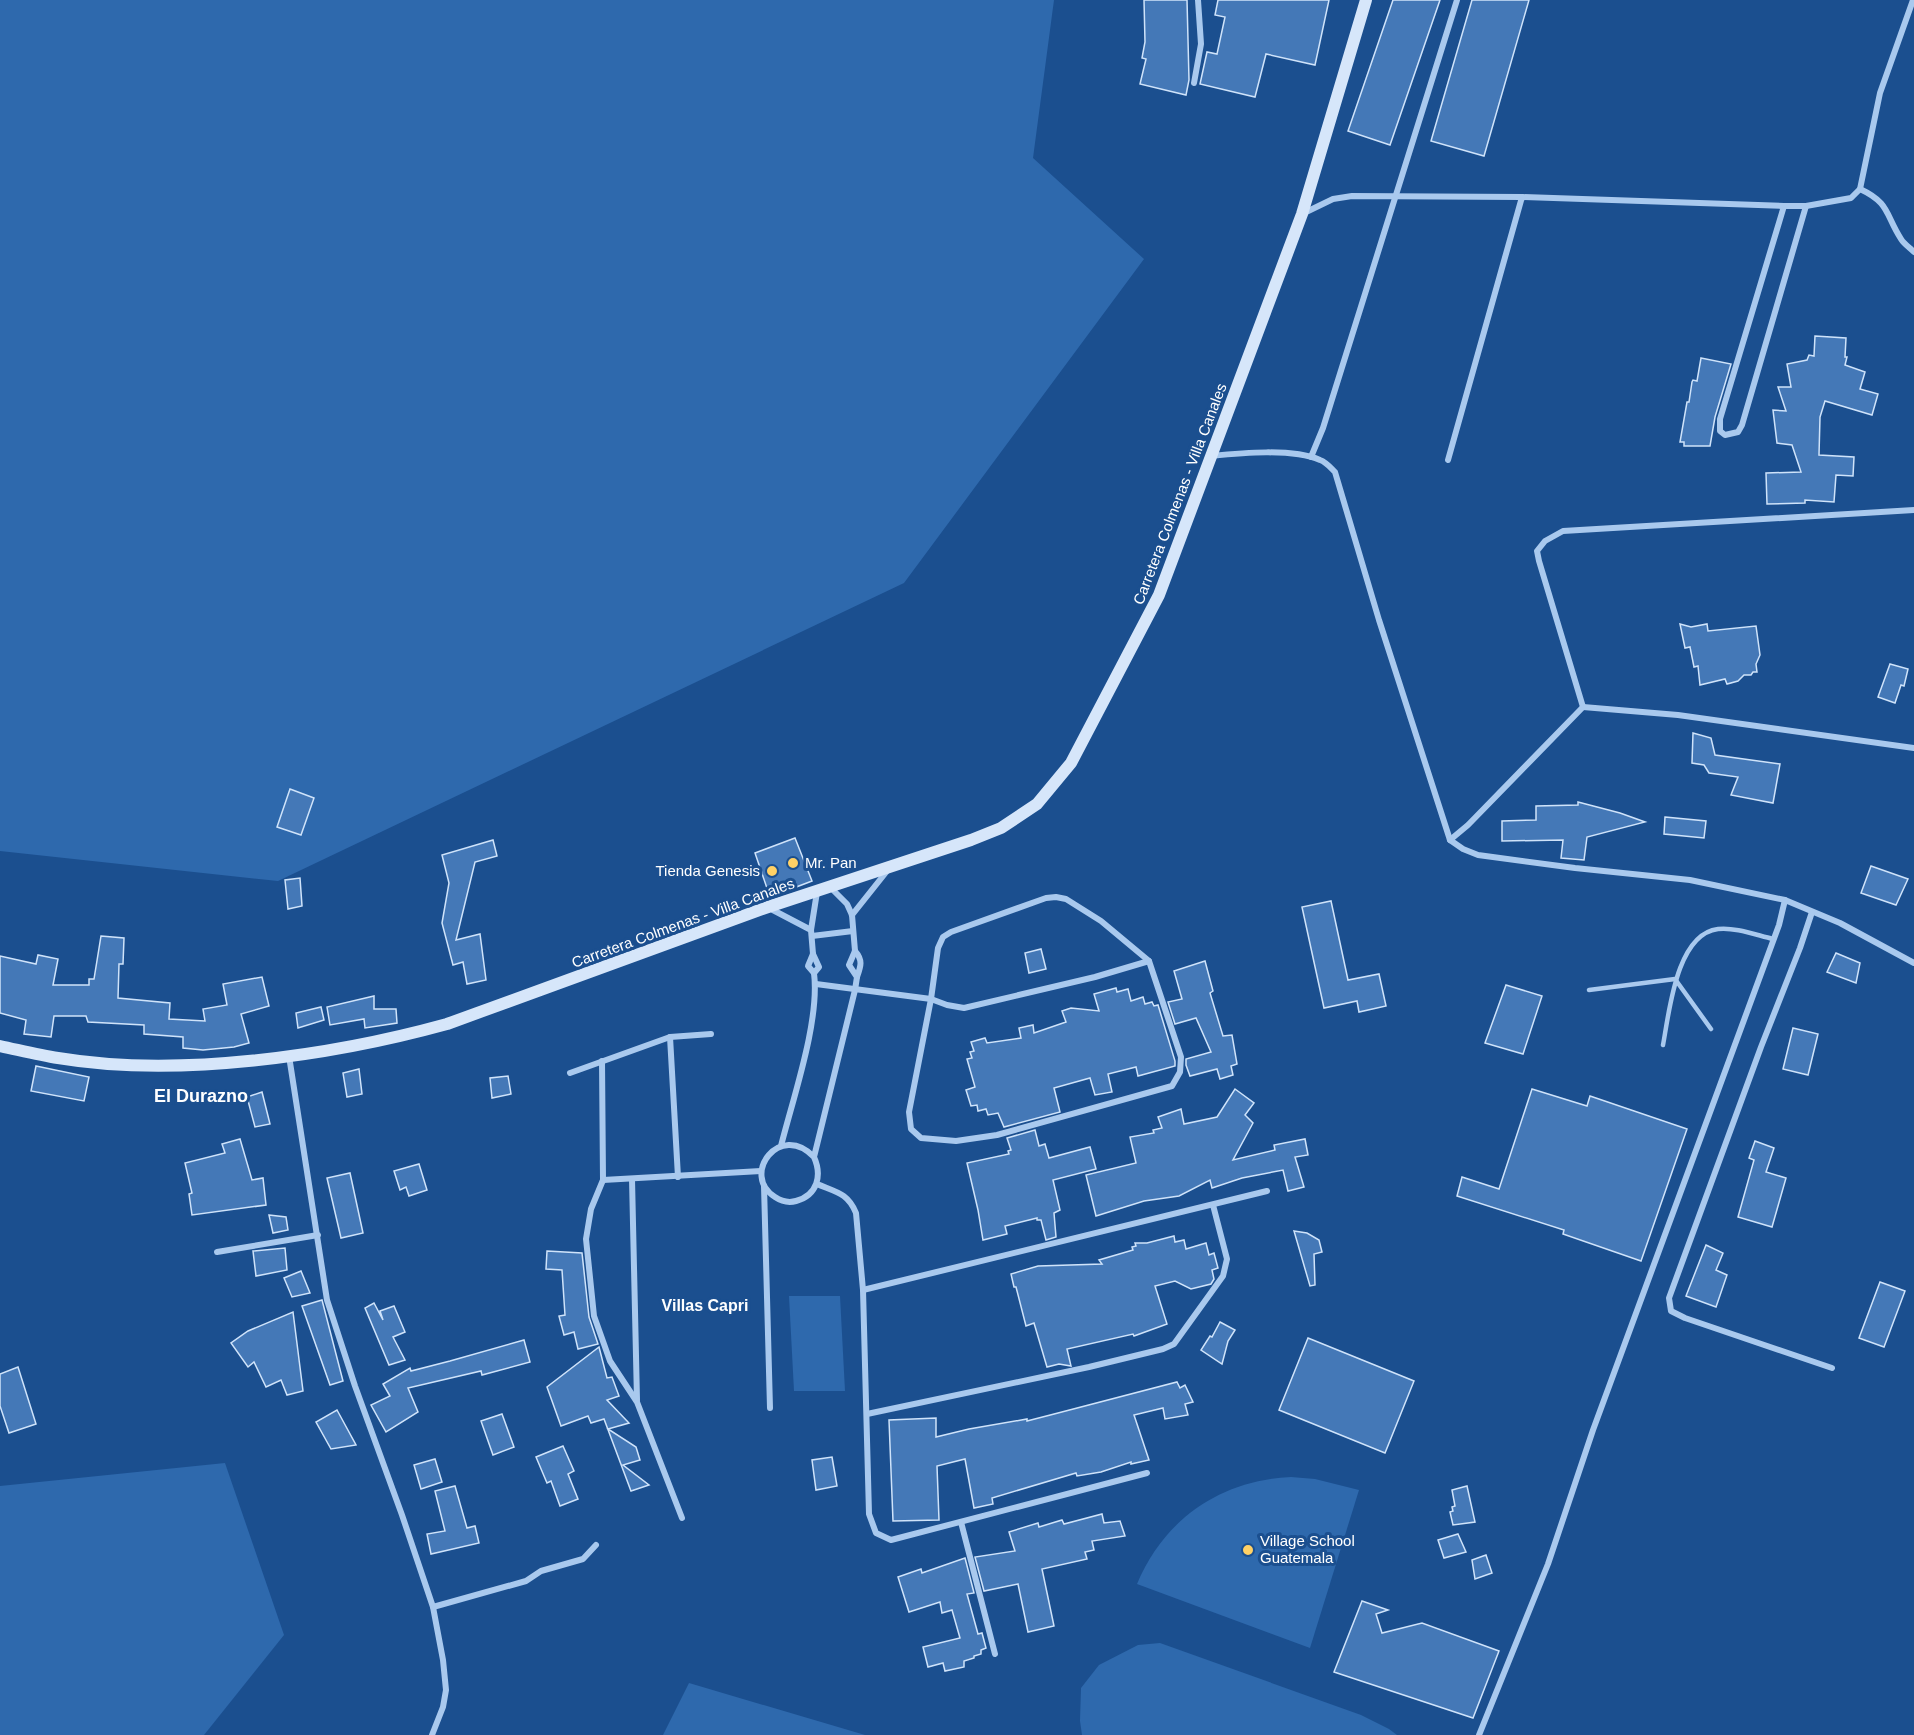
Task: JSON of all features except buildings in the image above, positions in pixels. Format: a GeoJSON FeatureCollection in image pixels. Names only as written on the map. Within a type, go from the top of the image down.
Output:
{"type":"FeatureCollection","features":[{"type":"Feature","properties":{"kind":"street"},"geometry":{"type":"LineString","coordinates":[[1194,83],[1201,44],[1198,0]]}},
{"type":"Feature","properties":{"kind":"street","name":"Carretera Colmenas - Villa Canales"},"geometry":{"type":"LineString","coordinates":[[0,1046],[59,1058],[105,1063],[198,1065],[288,1056],[447,1024],[768,907],[971,840],[1014,821],[1037,804],[1071,763],[1159,596],[1302,214],[1366,0]]}},
{"type":"Feature","properties":{"kind":"street"},"geometry":{"type":"LineString","coordinates":[[1311,457],[1323,428],[1457,0]]}},
{"type":"Feature","properties":{"kind":"street"},"geometry":{"type":"LineString","coordinates":[[1302,214],[1342,197],[1397,195],[1784,206],[1806,206],[1851,198],[1860,189],[1880,93],[1913,0]]}},
{"type":"Feature","properties":{"kind":"street"},"geometry":{"type":"LineString","coordinates":[[1860,189],[1873,195],[1885,205],[1901,240],[1914,252]]}},
{"type":"Feature","properties":{"kind":"street"},"geometry":{"type":"LineString","coordinates":[[1448,460],[1522,197]]}},
{"type":"Feature","properties":{"kind":"street"},"geometry":{"type":"LineString","coordinates":[[1784,206],[1720,419],[1720,431],[1725,435],[1738,432],[1743,425],[1806,206]]}},
{"type":"Feature","properties":{"kind":"street"},"geometry":{"type":"LineString","coordinates":[[1210,456],[1257,451],[1311,457],[1323,461],[1335,472],[1379,620],[1450,840],[1478,855],[1690,880],[1785,900],[1840,923],[1914,963]]}},
{"type":"Feature","properties":{"kind":"street"},"geometry":{"type":"LineString","coordinates":[[1583,707],[1539,561],[1537,551],[1545,541],[1563,531],[1914,510]]}},
{"type":"Feature","properties":{"kind":"street"},"geometry":{"type":"LineString","coordinates":[[1450,840],[1468,825],[1583,707]]}},
{"type":"Feature","properties":{"kind":"street"},"geometry":{"type":"LineString","coordinates":[[1583,707],[1678,715],[1914,748]]}},
{"type":"Feature","properties":{"kind":"street"},"geometry":{"type":"LineString","coordinates":[[852,915],[890,867]]}},
{"type":"Feature","properties":{"kind":"street"},"geometry":{"type":"LineString","coordinates":[[830,887],[847,904],[852,915],[855,951],[849,965],[857,976]]}},
{"type":"Feature","properties":{"kind":"street"},"geometry":{"type":"LineString","coordinates":[[781,1146],[810,1032],[816,984],[814,973],[808,966],[813,954],[811,933],[817,891]]}},
{"type":"Feature","properties":{"kind":"street"},"geometry":{"type":"LineString","coordinates":[[1056,897],[1066,899],[1101,921],[1149,961],[1181,1056],[1180,1072],[1172,1086],[997,1135],[956,1141],[921,1138],[911,1129],[909,1112],[931,999],[938,948],[943,937],[951,932],[1046,898],[1056,897]]}},
{"type":"Feature","properties":{"kind":"street"},"geometry":{"type":"LineString","coordinates":[[1479,1735],[1548,1564],[1593,1431],[1773,939],[1785,900]]}},
{"type":"Feature","properties":{"kind":"street"},"geometry":{"type":"LineString","coordinates":[[768,907],[811,933],[853,932]]}},
{"type":"Feature","properties":{"kind":"street"},"geometry":{"type":"LineString","coordinates":[[1812,912],[1669,1298],[1671,1311],[1685,1318],[1832,1368]]}},
{"type":"Feature","properties":{"kind":"street"},"geometry":{"type":"LineString","coordinates":[[764,1185],[769,1193],[786,1202],[804,1198],[817,1184],[819,1175],[814,1157],[857,976],[862,965],[855,951]]}},
{"type":"Feature","properties":{"kind":"street"},"geometry":{"type":"LineString","coordinates":[[816,984],[931,999],[964,1008],[1095,977],[1149,961]]}},
{"type":"Feature","properties":{"kind":"street"},"geometry":{"type":"LineString","coordinates":[[570,1073],[670,1037],[711,1034]]}},
{"type":"Feature","properties":{"kind":"street"},"geometry":{"type":"LineString","coordinates":[[670,1037],[678,1177]]}},
{"type":"Feature","properties":{"kind":"street"},"geometry":{"type":"LineString","coordinates":[[288,1056],[327,1300],[433,1607],[446,1690],[443,1707],[432,1735]]}},
{"type":"Feature","properties":{"kind":"street"},"geometry":{"type":"LineString","coordinates":[[603,1061],[603,1180],[591,1209],[586,1239],[594,1316],[610,1360],[637,1402],[682,1518]]}},
{"type":"Feature","properties":{"kind":"street"},"geometry":{"type":"LineString","coordinates":[[770,1408],[764,1185],[761,1172],[766,1157],[772,1150],[781,1146],[800,1146],[814,1157]]}},
{"type":"Feature","properties":{"kind":"street"},"geometry":{"type":"LineString","coordinates":[[603,1180],[761,1172]]}},
{"type":"Feature","properties":{"kind":"street"},"geometry":{"type":"LineString","coordinates":[[632,1179],[637,1402]]}},
{"type":"Feature","properties":{"kind":"street"},"geometry":{"type":"LineString","coordinates":[[817,1184],[846,1196],[853,1204],[856,1213],[863,1290],[869,1514],[876,1533],[891,1540],[1147,1473]]}},
{"type":"Feature","properties":{"kind":"street"},"geometry":{"type":"LineString","coordinates":[[863,1290],[1267,1191]]}},
{"type":"Feature","properties":{"kind":"street"},"geometry":{"type":"LineString","coordinates":[[867,1414],[1089,1367],[1163,1349],[1174,1344],[1226,1268],[1227,1259],[1213,1205]]}},
{"type":"Feature","properties":{"kind":"street"},"geometry":{"type":"LineString","coordinates":[[217,1251],[318,1235]]}},
{"type":"Feature","properties":{"kind":"street"},"geometry":{"type":"LineString","coordinates":[[961,1522],[996,1654]]}},
{"type":"Feature","properties":{"kind":"street"},"geometry":{"type":"LineString","coordinates":[[433,1607],[526,1581],[541,1571],[583,1559],[596,1545]]}},
{"type":"Feature","properties":{"kind":"lane"},"geometry":{"type":"LineString","coordinates":[[1663,1045],[1675,980],[1688,951],[1697,940],[1705,933],[1715,929],[1727,928],[1773,939]]}},
{"type":"Feature","properties":{"kind":"lane"},"geometry":{"type":"LineString","coordinates":[[1589,990],[1675,980]]}},
{"type":"Feature","properties":{"kind":"lane"},"geometry":{"type":"LineString","coordinates":[[1675,980],[1711,1029]]}},
{"type":"Feature","properties":{"kind":"shaded area"},"geometry":{"type":"Polygon","coordinates":[[[0,0],[1054,0],[1033,158],[1144,259],[904,583],[278,881],[0,851],[0,0]]]}},
{"type":"Feature","properties":{"kind":"shaded area"},"geometry":{"type":"Polygon","coordinates":[[[789,1296],[840,1296],[845,1391],[794,1391],[789,1296]]]}},
{"type":"Feature","properties":{"kind":"shaded area"},"geometry":{"type":"Polygon","coordinates":[[[225,1463],[284,1635],[204,1735],[0,1735],[0,1486],[225,1463]]]}},
{"type":"Feature","properties":{"kind":"shaded area","name":"Village School Guatemala"},"geometry":{"type":"Polygon","coordinates":[[[1291,1477],[1315,1479],[1359,1490],[1310,1648],[1137,1584],[1148,1561],[1163,1540],[1179,1522],[1198,1507],[1241,1486],[1291,1477]]]}},
{"type":"Feature","properties":{"kind":"shaded area"},"geometry":{"type":"Polygon","coordinates":[[[1160,1643],[1361,1715],[1397,1735],[1082,1735],[1081,1688],[1099,1665],[1138,1645],[1160,1643]]]}},
{"type":"Feature","properties":{"kind":"shaded area"},"geometry":{"type":"Polygon","coordinates":[[[689,1683],[865,1735],[663,1735],[689,1683]]]}},
{"type":"Feature","properties":{"kind":"place","name":"Mr. Pan"},"geometry":{"type":"Point","coordinates":[793,863]}},
{"type":"Feature","properties":{"kind":"place","name":"Tienda Genesis"},"geometry":{"type":"Point","coordinates":[772,871]}},
{"type":"Feature","properties":{"kind":"place","name":"Village School Guatemala"},"geometry":{"type":"Point","coordinates":[1248,1550]}},
{"type":"Feature","properties":{"kind":"district","name":"El Durazno"},"geometry":{"type":"Point","coordinates":[201,1096]}},
{"type":"Feature","properties":{"kind":"district","name":"Villas Capri"},"geometry":{"type":"Point","coordinates":[705,1305]}}]}
